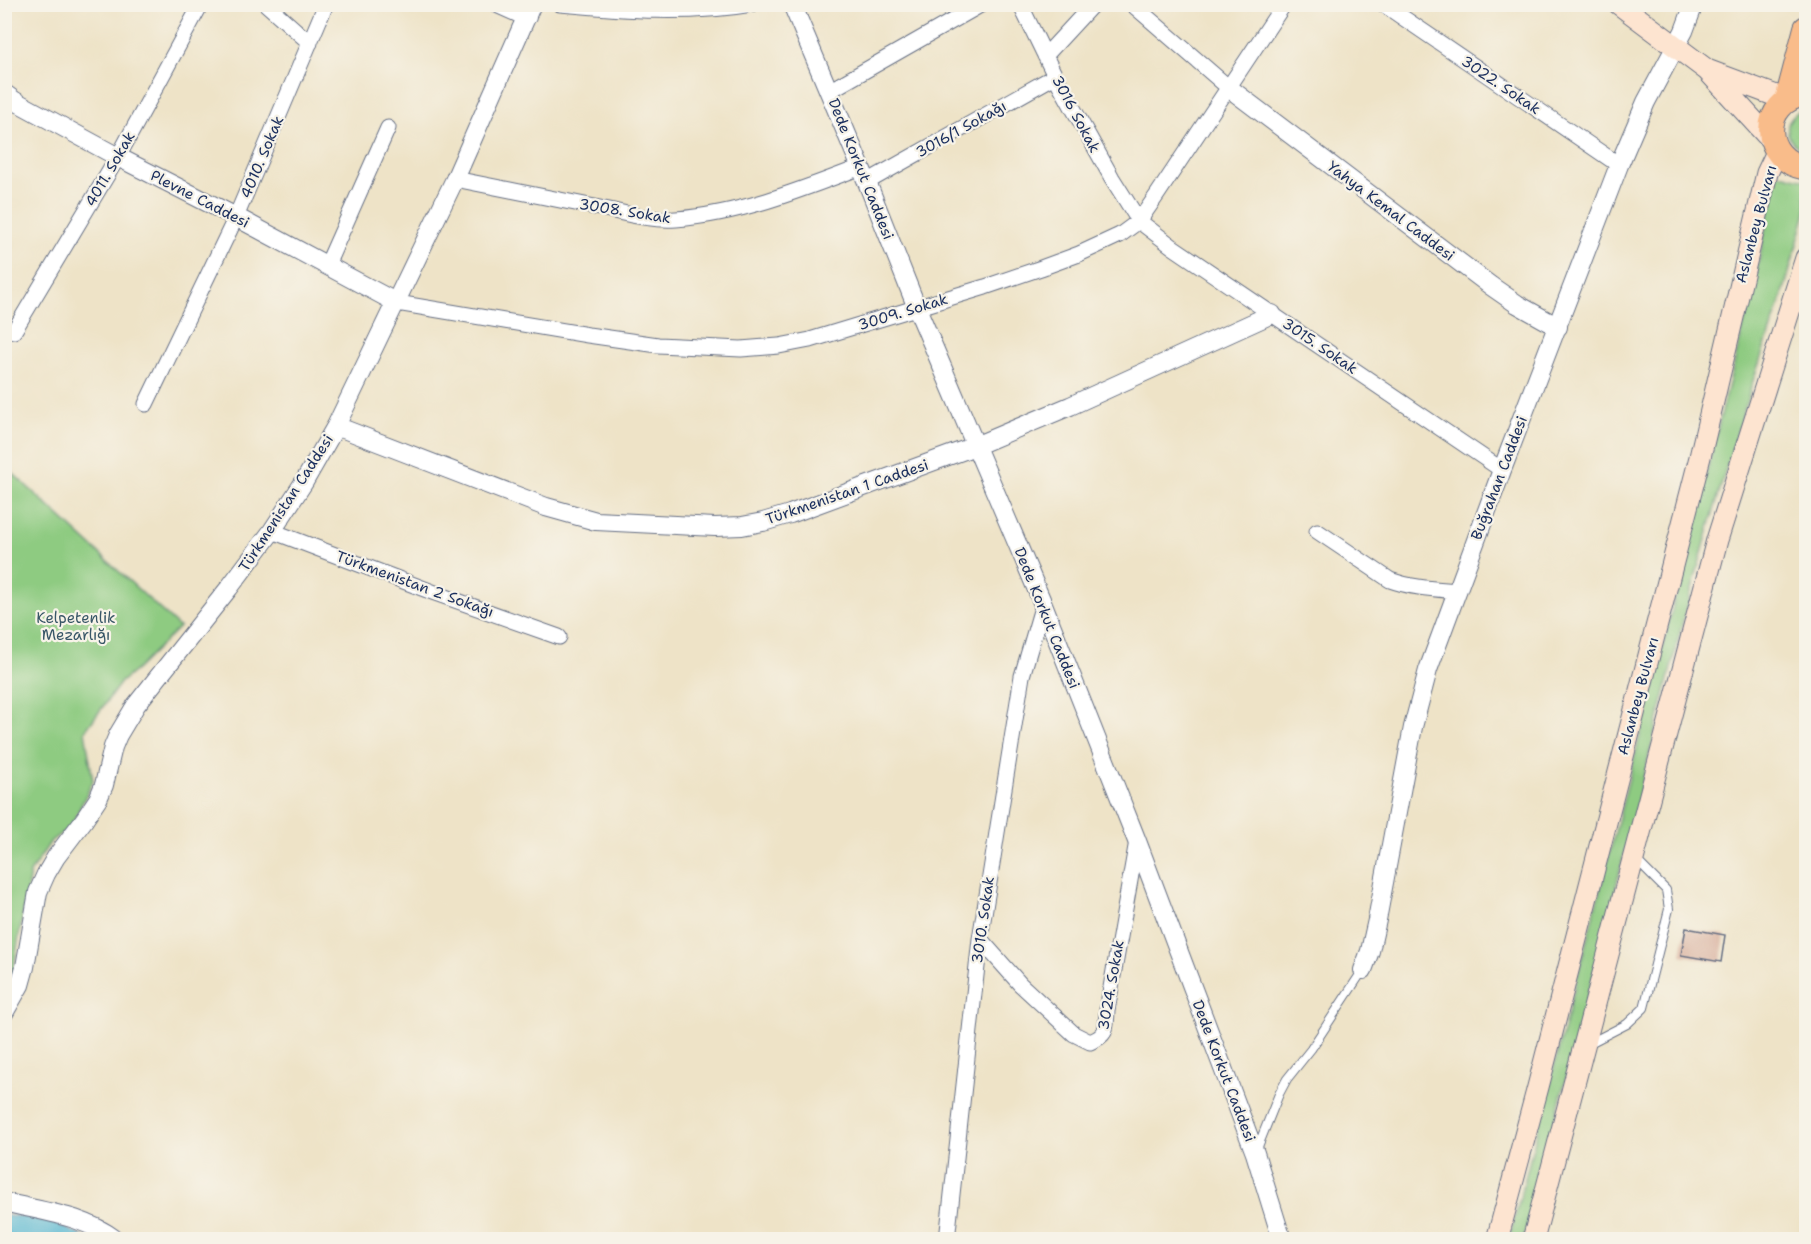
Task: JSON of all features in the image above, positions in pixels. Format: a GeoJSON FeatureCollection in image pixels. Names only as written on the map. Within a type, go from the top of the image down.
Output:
{"type":"FeatureCollection","features":[{"type":"Feature","properties":{"kind":"highway"},"geometry":{"type":"LineString","coordinates":[[1806,28],[1797,97],[1779,108],[1773,118],[1771,129],[1774,146],[1785,160],[1795,166],[1806,168]]}},
{"type":"Feature","properties":{"kind":"main road"},"geometry":{"type":"LineString","coordinates":[[1619,4],[1707,70],[1774,146]]}},
{"type":"Feature","properties":{"kind":"main road"},"geometry":{"type":"LineString","coordinates":[[1707,70],[1797,97]]}},
{"type":"Feature","properties":{"kind":"main road","name":"Aslanbey Bulvarı"},"geometry":{"type":"LineString","coordinates":[[1497,1239],[1700,457],[1774,146]]}},
{"type":"Feature","properties":{"kind":"main road"},"geometry":{"type":"LineString","coordinates":[[1533,1239],[1717,540],[1806,258]]}},
{"type":"Feature","properties":{"kind":"street","name":"4011. Sokak"},"geometry":{"type":"LineString","coordinates":[[14,331],[117,157],[201,4]]}},
{"type":"Feature","properties":{"kind":"street"},"geometry":{"type":"LineString","coordinates":[[266,4],[310,43]]}},
{"type":"Feature","properties":{"kind":"street","name":"4010. Sokak"},"geometry":{"type":"LineString","coordinates":[[146,404],[236,217],[326,4]]}},
{"type":"Feature","properties":{"kind":"street"},"geometry":{"type":"LineString","coordinates":[[498,4],[530,11]]}},
{"type":"Feature","properties":{"kind":"street"},"geometry":{"type":"LineString","coordinates":[[561,4],[682,12],[709,11],[752,4]]}},
{"type":"Feature","properties":{"kind":"street","name":"Dede Korkut Caddesi"},"geometry":{"type":"LineString","coordinates":[[792,4],[917,308],[1043,604],[1137,841],[1256,1153],[1282,1239]]}},
{"type":"Feature","properties":{"kind":"street"},"geometry":{"type":"LineString","coordinates":[[829,91],[982,4]]}},
{"type":"Feature","properties":{"kind":"street","name":"3016 Sokak"},"geometry":{"type":"LineString","coordinates":[[1020,4],[1055,76],[1112,178],[1139,221]]}},
{"type":"Feature","properties":{"kind":"street"},"geometry":{"type":"LineString","coordinates":[[1045,56],[1093,4]]}},
{"type":"Feature","properties":{"kind":"street"},"geometry":{"type":"LineString","coordinates":[[1132,4],[1229,88]]}},
{"type":"Feature","properties":{"kind":"street","name":"3009. Sokak"},"geometry":{"type":"LineString","coordinates":[[397,303],[658,345],[741,349],[779,346],[810,340],[1007,280],[1079,254],[1120,235],[1139,221],[1284,4]]}},
{"type":"Feature","properties":{"kind":"street","name":"3022. Sokak"},"geometry":{"type":"LineString","coordinates":[[1383,4],[1619,165]]}},
{"type":"Feature","properties":{"kind":"street","name":"Buğrahan Caddesi"},"geometry":{"type":"LineString","coordinates":[[1363,970],[1377,920],[1421,693],[1502,470],[1619,165],[1649,95],[1676,46],[1694,4]]}},
{"type":"Feature","properties":{"kind":"street","name":"Türkmenistan Caddesi"},"geometry":{"type":"LineString","coordinates":[[4,1014],[20,985],[38,892],[56,857],[98,799],[118,735],[136,705],[272,531],[304,482],[336,426],[455,179],[530,11]]}},
{"type":"Feature","properties":{"kind":"street","name":"3016/1 Sokağı"},"geometry":{"type":"LineString","coordinates":[[864,175],[1055,76]]}},
{"type":"Feature","properties":{"kind":"street","name":"Yahya Kemal Caddesi"},"geometry":{"type":"LineString","coordinates":[[1229,88],[1491,286],[1557,327]]}},
{"type":"Feature","properties":{"kind":"street","name":"Plevne Caddesi"},"geometry":{"type":"LineString","coordinates":[[4,93],[117,157],[236,217],[397,303]]}},
{"type":"Feature","properties":{"kind":"street"},"geometry":{"type":"LineString","coordinates":[[327,266],[388,128]]}},
{"type":"Feature","properties":{"kind":"street","name":"3008. Sokak"},"geometry":{"type":"LineString","coordinates":[[455,179],[635,215],[674,219],[759,204],[864,175]]}},
{"type":"Feature","properties":{"kind":"street","name":"3015. Sokak"},"geometry":{"type":"LineString","coordinates":[[1139,221],[1173,247],[1502,470]]}},
{"type":"Feature","properties":{"kind":"street","name":"Türkmenistan 1 Caddesi"},"geometry":{"type":"LineString","coordinates":[[336,426],[573,516],[596,521],[716,527],[742,526],[790,514],[975,446],[1070,406],[1272,314]]}},
{"type":"Feature","properties":{"kind":"street","name":"Türkmenistan 2 Sokağı"},"geometry":{"type":"LineString","coordinates":[[272,531],[559,637]]}},
{"type":"Feature","properties":{"kind":"street"},"geometry":{"type":"LineString","coordinates":[[1317,531],[1390,580],[1403,585],[1457,591]]}},
{"type":"Feature","properties":{"kind":"street","name":"3010. Sokak"},"geometry":{"type":"LineString","coordinates":[[948,1239],[980,939],[1022,676],[1043,604]]}},
{"type":"Feature","properties":{"kind":"street","name":"3024. Sokak"},"geometry":{"type":"LineString","coordinates":[[980,939],[1020,984],[1074,1034],[1090,1042],[1101,1038],[1106,1031],[1107,1010],[1137,841]]}},
{"type":"Feature","properties":{"kind":"street"},"geometry":{"type":"LineString","coordinates":[[4,1203],[79,1219],[116,1239]]}},
{"type":"Feature","properties":{"kind":"lane"},"geometry":{"type":"LineString","coordinates":[[1584,1046],[1627,1024],[1644,1008],[1669,909],[1666,890],[1633,858]]}},
{"type":"Feature","properties":{"kind":"lane"},"geometry":{"type":"LineString","coordinates":[[1256,1153],[1278,1094],[1363,970]]}},
{"type":"Feature","properties":{"kind":"green space"},"geometry":{"type":"Polygon","coordinates":[[[1806,109],[1806,150],[1792,142],[1788,129],[1792,117],[1806,109]]]}},
{"type":"Feature","properties":{"kind":"green space"},"geometry":{"type":"Polygon","coordinates":[[[1777,173],[1806,180],[1806,213],[1782,297],[1724,475],[1682,624],[1599,954],[1523,1239],[1509,1240],[1753,289],[1777,173]]]}},
{"type":"Feature","properties":{"kind":"green space","name":"Kelpetenlik Mezarlığı"},"geometry":{"type":"Polygon","coordinates":[[[5,466],[179,627],[121,682],[85,731],[93,781],[71,826],[51,841],[30,873],[12,977],[5,992],[5,466]]]}},
{"type":"Feature","properties":{"kind":"water"},"geometry":{"type":"Polygon","coordinates":[[[4,1215],[47,1221],[87,1239],[5,1239],[4,1215]]]}},
{"type":"Feature","properties":{"kind":"building"},"geometry":{"type":"Polygon","coordinates":[[[1686,928],[1725,935],[1721,962],[1681,955],[1686,928]]]}}]}
